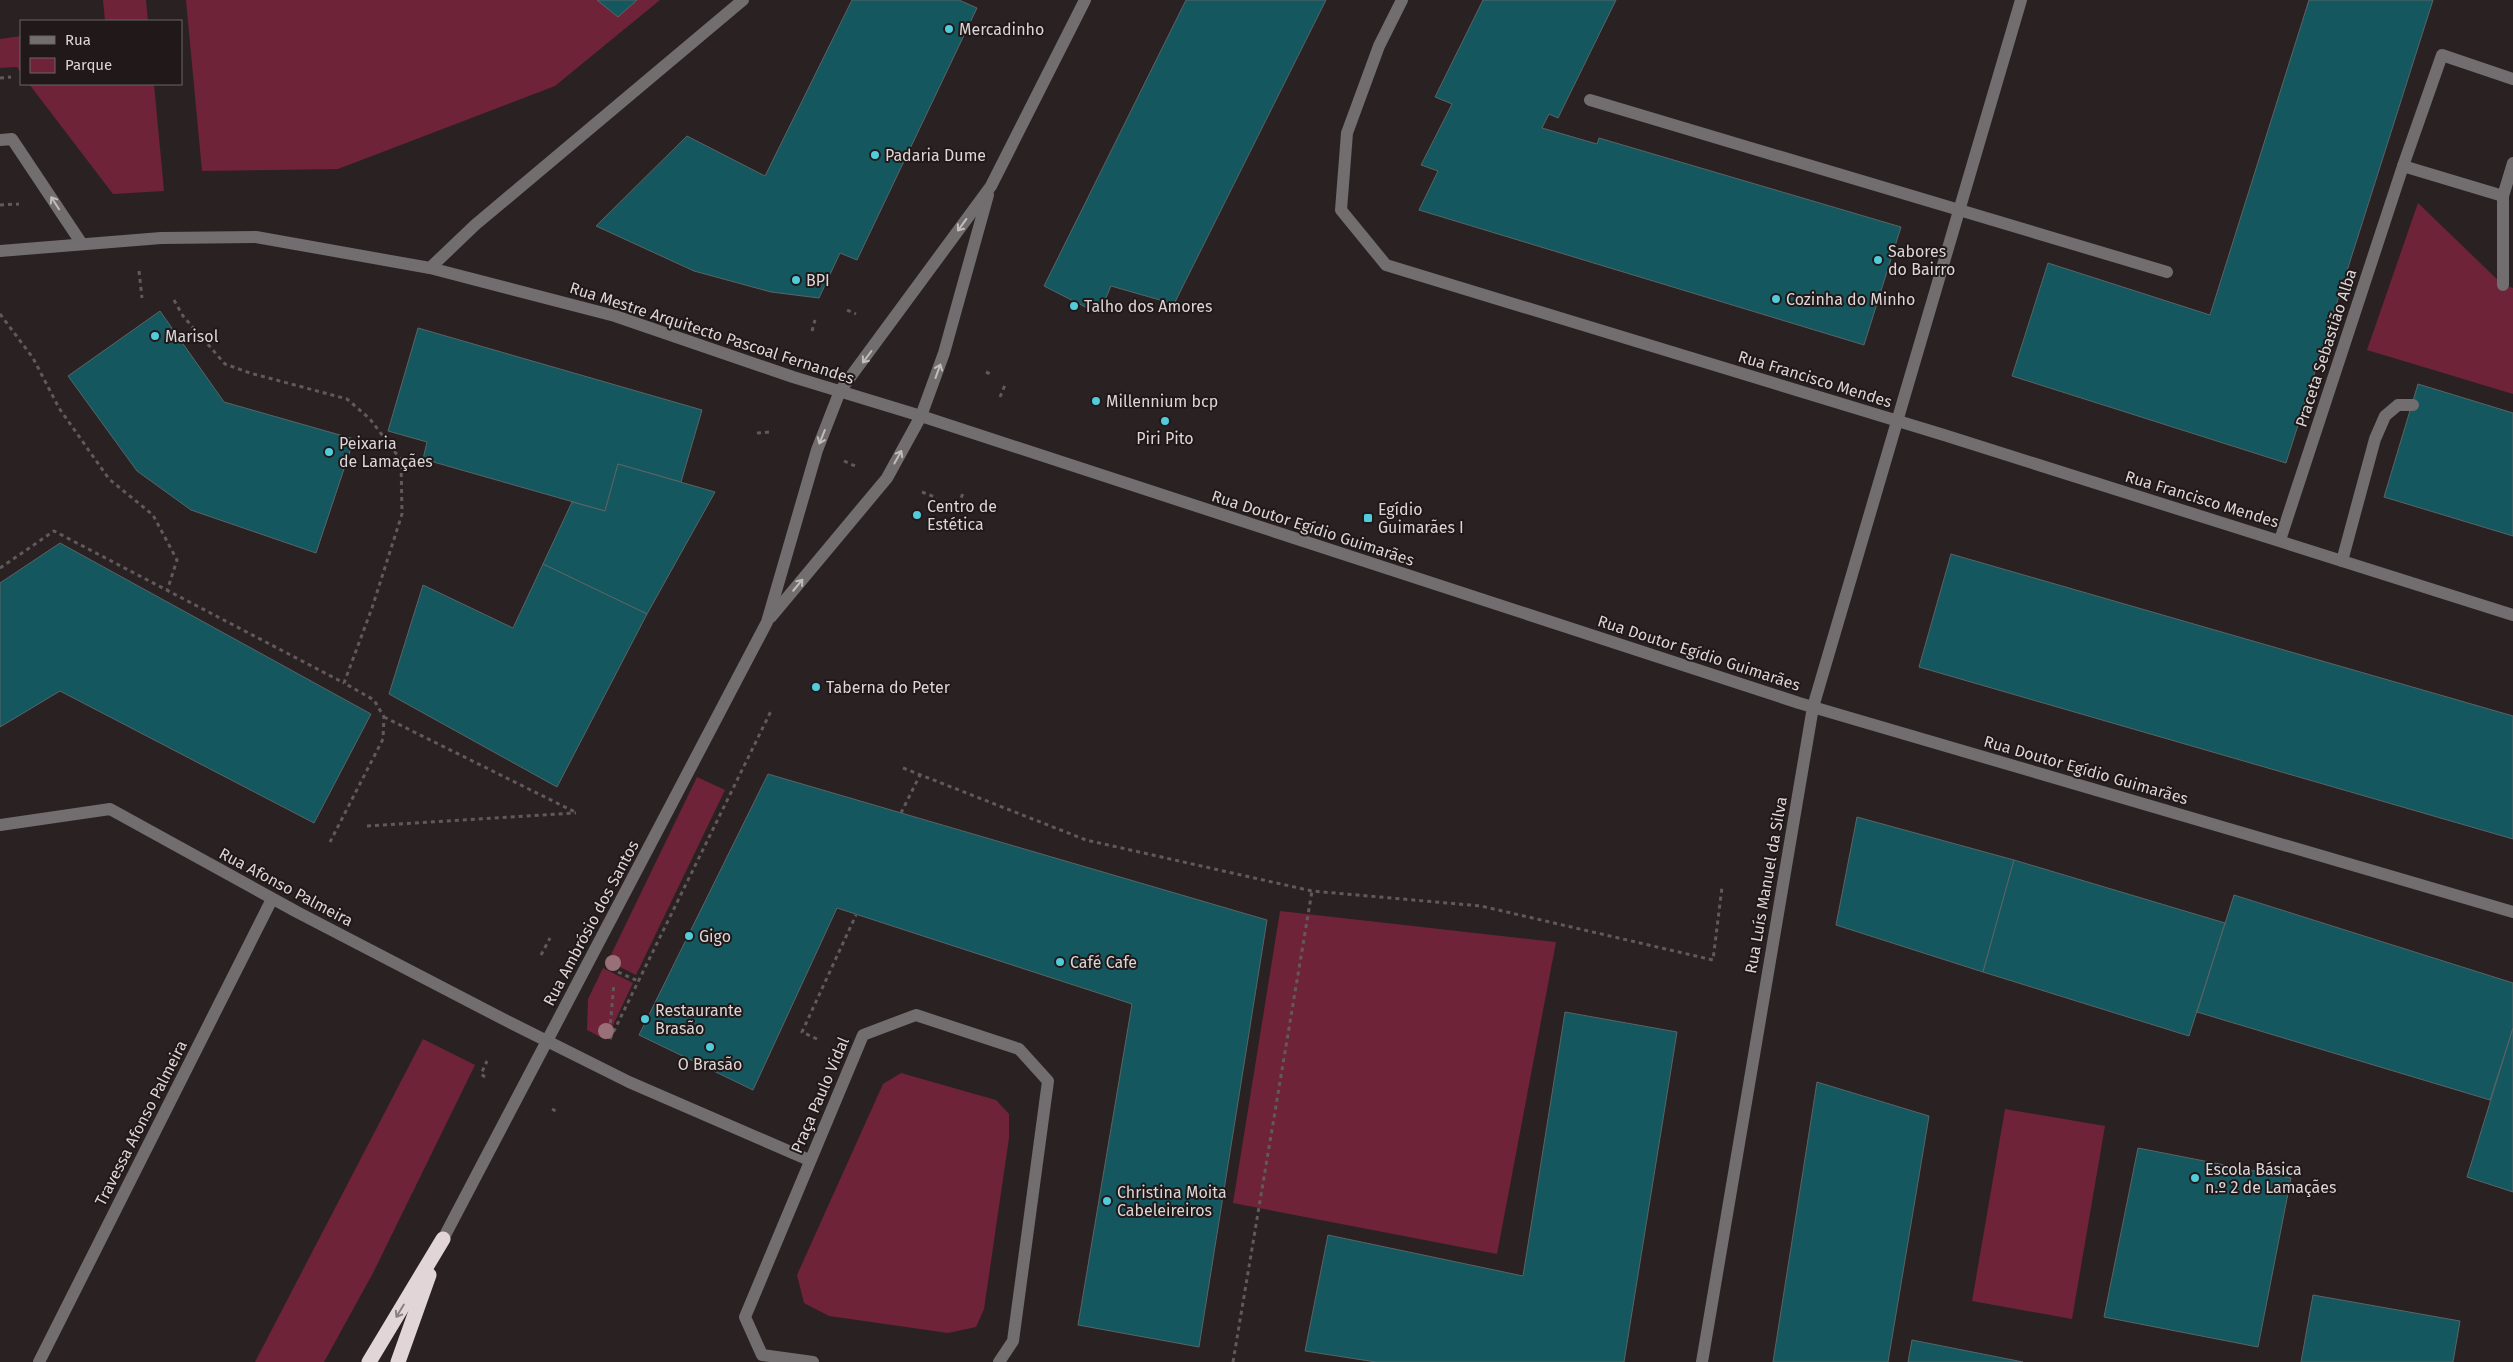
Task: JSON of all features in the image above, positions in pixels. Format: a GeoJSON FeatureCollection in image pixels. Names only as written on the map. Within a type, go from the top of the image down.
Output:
{"type":"FeatureCollection","features":[{"type":"Feature","properties":{"kind":"highway"},"geometry":{"type":"LineString","coordinates":[[369,1362],[443,1239]]}},
{"type":"Feature","properties":{"kind":"highway"},"geometry":{"type":"LineString","coordinates":[[398,1362],[443,1239]]}},
{"type":"Feature","properties":{"kind":"street"},"geometry":{"type":"LineString","coordinates":[[430,268],[475,225],[743,0]]}},
{"type":"Feature","properties":{"kind":"street"},"geometry":{"type":"LineString","coordinates":[[767,622],[817,450],[840,391],[991,186],[1085,0]]}},
{"type":"Feature","properties":{"kind":"street","name":"Rua Francisco Mendes"},"geometry":{"type":"LineString","coordinates":[[1402,0],[1379,46],[1347,133],[1341,210],[1386,264],[1897,421],[2513,614]]}},
{"type":"Feature","properties":{"kind":"street","name":"Rua Luís Manuel da Silva"},"geometry":{"type":"LineString","coordinates":[[1702,1362],[1813,707],[2021,0]]}},
{"type":"Feature","properties":{"kind":"street","name":"Praceta Sebastião Alba"},"geometry":{"type":"LineString","coordinates":[[2280,540],[2403,166],[2442,55],[2513,79]]}},
{"type":"Feature","properties":{"kind":"street"},"geometry":{"type":"LineString","coordinates":[[1590,100],[2167,272]]}},
{"type":"Feature","properties":{"kind":"street"},"geometry":{"type":"LineString","coordinates":[[0,140],[12,139],[82,244]]}},
{"type":"Feature","properties":{"kind":"street"},"geometry":{"type":"LineString","coordinates":[[2503,285],[2503,196],[2513,162]]}},
{"type":"Feature","properties":{"kind":"street"},"geometry":{"type":"LineString","coordinates":[[2403,166],[2503,196]]}},
{"type":"Feature","properties":{"kind":"street"},"geometry":{"type":"LineString","coordinates":[[767,622],[887,478],[921,416],[944,353],[991,186]]}},
{"type":"Feature","properties":{"kind":"street","name":"Rua Mestre Arquitecto Pascoal Fernandes"},"geometry":{"type":"LineString","coordinates":[[0,251],[161,238],[256,237],[430,268],[616,316],[880,405]]}},
{"type":"Feature","properties":{"kind":"street","name":"Rua Doutor Egídio Guimarães"},"geometry":{"type":"LineString","coordinates":[[880,405],[921,416],[1813,707],[2513,912]]}},
{"type":"Feature","properties":{"kind":"street"},"geometry":{"type":"LineString","coordinates":[[2342,561],[2375,439],[2385,416],[2398,405],[2413,405]]}},
{"type":"Feature","properties":{"kind":"street","name":"Rua Ambrósio dos Santos"},"geometry":{"type":"LineString","coordinates":[[443,1239],[767,622]]}},
{"type":"Feature","properties":{"kind":"street","name":"Rua Afonso Palmeira"},"geometry":{"type":"LineString","coordinates":[[0,825],[110,809],[272,899],[629,1082],[809,1160]]}},
{"type":"Feature","properties":{"kind":"street","name":"Travessa Afonso Palmeira"},"geometry":{"type":"LineString","coordinates":[[39,1362],[272,899]]}},
{"type":"Feature","properties":{"kind":"street","name":"Praça Paulo Vidal"},"geometry":{"type":"LineString","coordinates":[[813,1362],[762,1355],[745,1317],[809,1160],[863,1035],[916,1015],[1019,1049],[1048,1081],[1013,1341],[999,1362]]}},
{"type":"Feature","properties":{"kind":"path"},"geometry":{"type":"LineString","coordinates":[[0,78],[11,77]]}},
{"type":"Feature","properties":{"kind":"path"},"geometry":{"type":"LineString","coordinates":[[0,205],[19,204]]}},
{"type":"Feature","properties":{"kind":"path"},"geometry":{"type":"LineString","coordinates":[[139,270],[142,298]]}},
{"type":"Feature","properties":{"kind":"path"},"geometry":{"type":"LineString","coordinates":[[174,300],[183,316],[225,364],[250,373],[347,400],[370,419],[401,460],[402,514],[372,608],[344,682]]}},
{"type":"Feature","properties":{"kind":"path"},"geometry":{"type":"LineString","coordinates":[[847,310],[856,314]]}},
{"type":"Feature","properties":{"kind":"path"},"geometry":{"type":"LineString","coordinates":[[0,314],[33,358],[59,408],[109,478],[153,515],[177,560],[167,591]]}},
{"type":"Feature","properties":{"kind":"path"},"geometry":{"type":"LineString","coordinates":[[812,331],[815,320]]}},
{"type":"Feature","properties":{"kind":"path"},"geometry":{"type":"LineString","coordinates":[[986,372],[993,375]]}},
{"type":"Feature","properties":{"kind":"path"},"geometry":{"type":"LineString","coordinates":[[1000,397],[1005,386]]}},
{"type":"Feature","properties":{"kind":"path"},"geometry":{"type":"LineString","coordinates":[[757,433],[770,432]]}},
{"type":"Feature","properties":{"kind":"path"},"geometry":{"type":"LineString","coordinates":[[958,505],[964,491]]}},
{"type":"Feature","properties":{"kind":"path"},"geometry":{"type":"LineString","coordinates":[[922,492],[937,498]]}},
{"type":"Feature","properties":{"kind":"path"},"geometry":{"type":"LineString","coordinates":[[0,568],[54,531],[344,682],[374,700],[384,718],[383,739],[330,842]]}},
{"type":"Feature","properties":{"kind":"path"},"geometry":{"type":"LineString","coordinates":[[638,981],[615,970],[609,1042],[771,711]]}},
{"type":"Feature","properties":{"kind":"path"},"geometry":{"type":"LineString","coordinates":[[367,826],[576,813],[384,718]]}},
{"type":"Feature","properties":{"kind":"path"},"geometry":{"type":"LineString","coordinates":[[903,768],[1086,840],[1312,891],[1481,906],[1713,960],[1722,887]]}},
{"type":"Feature","properties":{"kind":"path"},"geometry":{"type":"LineString","coordinates":[[901,813],[920,775]]}},
{"type":"Feature","properties":{"kind":"path"},"geometry":{"type":"LineString","coordinates":[[1233,1362],[1312,891]]}},
{"type":"Feature","properties":{"kind":"path"},"geometry":{"type":"LineString","coordinates":[[817,1039],[802,1032],[856,915]]}},
{"type":"Feature","properties":{"kind":"path"},"geometry":{"type":"LineString","coordinates":[[541,955],[550,938]]}},
{"type":"Feature","properties":{"kind":"path"},"geometry":{"type":"LineString","coordinates":[[485,1077],[481,1074],[487,1061]]}},
{"type":"Feature","properties":{"kind":"path"},"geometry":{"type":"LineString","coordinates":[[552,1109],[558,1112]]}},
{"type":"Feature","properties":{"kind":"green space"},"geometry":{"type":"Polygon","coordinates":[[[103,0],[146,0],[148,20],[105,20],[103,0]]]}},
{"type":"Feature","properties":{"kind":"green space"},"geometry":{"type":"Polygon","coordinates":[[[186,0],[660,0],[555,86],[338,169],[202,171],[186,0]]]}},
{"type":"Feature","properties":{"kind":"green space"},"geometry":{"type":"Polygon","coordinates":[[[20,36],[20,72],[17,67],[0,68],[0,39],[20,36]]]}},
{"type":"Feature","properties":{"kind":"green space"},"geometry":{"type":"Polygon","coordinates":[[[30,85],[154,85],[164,191],[113,194],[30,85]]]}},
{"type":"Feature","properties":{"kind":"green space"},"geometry":{"type":"Polygon","coordinates":[[[2418,203],[2503,285],[2513,288],[2513,394],[2367,350],[2418,203]]]}},
{"type":"Feature","properties":{"kind":"green space"},"geometry":{"type":"Polygon","coordinates":[[[697,777],[725,790],[636,975],[608,961],[697,777]]]}},
{"type":"Feature","properties":{"kind":"green space"},"geometry":{"type":"Polygon","coordinates":[[[1280,911],[1556,942],[1497,1254],[1233,1203],[1280,911]]]}},
{"type":"Feature","properties":{"kind":"green space"},"geometry":{"type":"Polygon","coordinates":[[[603,968],[633,983],[606,1040],[587,1030],[588,999],[603,968]]]}},
{"type":"Feature","properties":{"kind":"green space"},"geometry":{"type":"Polygon","coordinates":[[[423,1039],[475,1065],[373,1273],[324,1362],[255,1362],[423,1039]]]}},
{"type":"Feature","properties":{"kind":"green space"},"geometry":{"type":"Polygon","coordinates":[[[901,1073],[996,1100],[1009,1114],[1009,1138],[984,1309],[976,1327],[948,1333],[829,1316],[804,1303],[797,1275],[883,1084],[901,1073]]]}},
{"type":"Feature","properties":{"kind":"green space"},"geometry":{"type":"Polygon","coordinates":[[[2005,1109],[2105,1126],[2072,1319],[1972,1301],[2005,1109]]]}},
{"type":"Feature","properties":{"kind":"building"},"geometry":{"type":"Polygon","coordinates":[[[597,0],[637,0],[618,17],[597,0]]]}},
{"type":"Feature","properties":{"kind":"building"},"geometry":{"type":"Polygon","coordinates":[[[852,0],[959,0],[977,8],[857,260],[840,253],[819,298],[771,292],[694,271],[596,226],[687,136],[765,176],[852,0]]]}},
{"type":"Feature","properties":{"kind":"building"},"geometry":{"type":"Polygon","coordinates":[[[1186,0],[1326,0],[1174,304],[1111,286],[1099,314],[1044,286],[1186,0]]]}},
{"type":"Feature","properties":{"kind":"building"},"geometry":{"type":"Polygon","coordinates":[[[1483,0],[1616,0],[1558,118],[1549,114],[1542,128],[1597,144],[1599,138],[1901,227],[1864,345],[1419,210],[1438,171],[1421,165],[1452,104],[1435,97],[1483,0]]]}},
{"type":"Feature","properties":{"kind":"building"},"geometry":{"type":"Polygon","coordinates":[[[2309,0],[2433,0],[2286,463],[2012,376],[2048,263],[2210,315],[2309,0]]]}},
{"type":"Feature","properties":{"kind":"building"},"geometry":{"type":"Polygon","coordinates":[[[160,311],[224,402],[354,439],[316,553],[191,510],[137,471],[68,376],[160,311]]]}},
{"type":"Feature","properties":{"kind":"building"},"geometry":{"type":"Polygon","coordinates":[[[418,328],[702,410],[681,482],[618,464],[605,511],[423,459],[427,442],[388,431],[418,328]]]}},
{"type":"Feature","properties":{"kind":"building"},"geometry":{"type":"Polygon","coordinates":[[[2418,384],[2513,413],[2513,536],[2384,497],[2418,384]]]}},
{"type":"Feature","properties":{"kind":"building"},"geometry":{"type":"Polygon","coordinates":[[[618,464],[715,492],[647,614],[543,564],[572,502],[605,511],[618,464]]]}},
{"type":"Feature","properties":{"kind":"building"},"geometry":{"type":"Polygon","coordinates":[[[60,543],[371,714],[314,823],[60,691],[0,727],[0,583],[60,543]]]}},
{"type":"Feature","properties":{"kind":"building"},"geometry":{"type":"Polygon","coordinates":[[[1951,554],[2513,716],[2513,839],[1919,667],[1951,554]]]}},
{"type":"Feature","properties":{"kind":"building"},"geometry":{"type":"Polygon","coordinates":[[[543,564],[647,614],[557,787],[389,694],[423,585],[513,628],[543,564]]]}},
{"type":"Feature","properties":{"kind":"building"},"geometry":{"type":"Polygon","coordinates":[[[768,774],[1267,920],[1199,1347],[1078,1325],[1132,1004],[837,908],[753,1090],[639,1035],[768,774]]]}},
{"type":"Feature","properties":{"kind":"building"},"geometry":{"type":"Polygon","coordinates":[[[1857,817],[2014,860],[1983,972],[1836,925],[1857,817]]]}},
{"type":"Feature","properties":{"kind":"building"},"geometry":{"type":"Polygon","coordinates":[[[2014,860],[2225,923],[2189,1036],[1983,972],[2014,860]]]}},
{"type":"Feature","properties":{"kind":"building"},"geometry":{"type":"Polygon","coordinates":[[[2234,895],[2513,983],[2513,1028],[2490,1100],[2197,1012],[2234,895]]]}},
{"type":"Feature","properties":{"kind":"building"},"geometry":{"type":"Polygon","coordinates":[[[1565,1012],[1677,1032],[1624,1362],[1376,1362],[1305,1351],[1328,1235],[1523,1276],[1565,1012]]]}},
{"type":"Feature","properties":{"kind":"building"},"geometry":{"type":"Polygon","coordinates":[[[2513,1028],[2513,1192],[2467,1177],[2513,1028]]]}},
{"type":"Feature","properties":{"kind":"building"},"geometry":{"type":"Polygon","coordinates":[[[1817,1082],[1929,1116],[1888,1362],[1773,1362],[1817,1082]]]}},
{"type":"Feature","properties":{"kind":"building"},"geometry":{"type":"Polygon","coordinates":[[[2138,1148],[2291,1178],[2258,1347],[2104,1317],[2138,1148]]]}},
{"type":"Feature","properties":{"kind":"building"},"geometry":{"type":"Polygon","coordinates":[[[2313,1295],[2460,1321],[2453,1362],[2301,1362],[2313,1295]]]}},
{"type":"Feature","properties":{"kind":"building"},"geometry":{"type":"Polygon","coordinates":[[[1912,1340],[2023,1362],[1908,1362],[1912,1340]]]}},
{"type":"Feature","properties":{"kind":"place","name":"Mercadinho"},"geometry":{"type":"Point","coordinates":[949,29]}},
{"type":"Feature","properties":{"kind":"place","name":"Padaria Dume"},"geometry":{"type":"Point","coordinates":[875,155]}},
{"type":"Feature","properties":{"kind":"place","name":"Sabores do Bairro"},"geometry":{"type":"Point","coordinates":[1878,260]}},
{"type":"Feature","properties":{"kind":"place","name":"BPI"},"geometry":{"type":"Point","coordinates":[796,280]}},
{"type":"Feature","properties":{"kind":"place","name":"Cozinha do Minho"},"geometry":{"type":"Point","coordinates":[1776,299]}},
{"type":"Feature","properties":{"kind":"place","name":"Talho dos Amores"},"geometry":{"type":"Point","coordinates":[1074,306]}},
{"type":"Feature","properties":{"kind":"place","name":"Marisol"},"geometry":{"type":"Point","coordinates":[155,336]}},
{"type":"Feature","properties":{"kind":"place","name":"Millennium bcp"},"geometry":{"type":"Point","coordinates":[1096,401]}},
{"type":"Feature","properties":{"kind":"place","name":"Piri Pito"},"geometry":{"type":"Point","coordinates":[1165,421]}},
{"type":"Feature","properties":{"kind":"place","name":"Peixaria de Lamaçães"},"geometry":{"type":"Point","coordinates":[329,452]}},
{"type":"Feature","properties":{"kind":"place","name":"Centro de Estética"},"geometry":{"type":"Point","coordinates":[917,515]}},
{"type":"Feature","properties":{"kind":"place","name":"Egídio Guimarães I"},"geometry":{"type":"Point","coordinates":[1368,518]}},
{"type":"Feature","properties":{"kind":"place","name":"Taberna do Peter"},"geometry":{"type":"Point","coordinates":[816,687]}},
{"type":"Feature","properties":{"kind":"place","name":"Gigo"},"geometry":{"type":"Point","coordinates":[689,936]}},
{"type":"Feature","properties":{"kind":"place","name":"Café Cafe"},"geometry":{"type":"Point","coordinates":[1060,962]}},
{"type":"Feature","properties":{"kind":"place","name":"Restaurante Brasão"},"geometry":{"type":"Point","coordinates":[645,1019]}},
{"type":"Feature","properties":{"kind":"place","name":"O Brasão"},"geometry":{"type":"Point","coordinates":[710,1047]}},
{"type":"Feature","properties":{"kind":"place","name":"Escola Básica n.º 2 de Lamaçães"},"geometry":{"type":"Point","coordinates":[2195,1178]}},
{"type":"Feature","properties":{"kind":"place","name":"Christina Moita Cabeleireiros"},"geometry":{"type":"Point","coordinates":[1107,1201]}}]}
